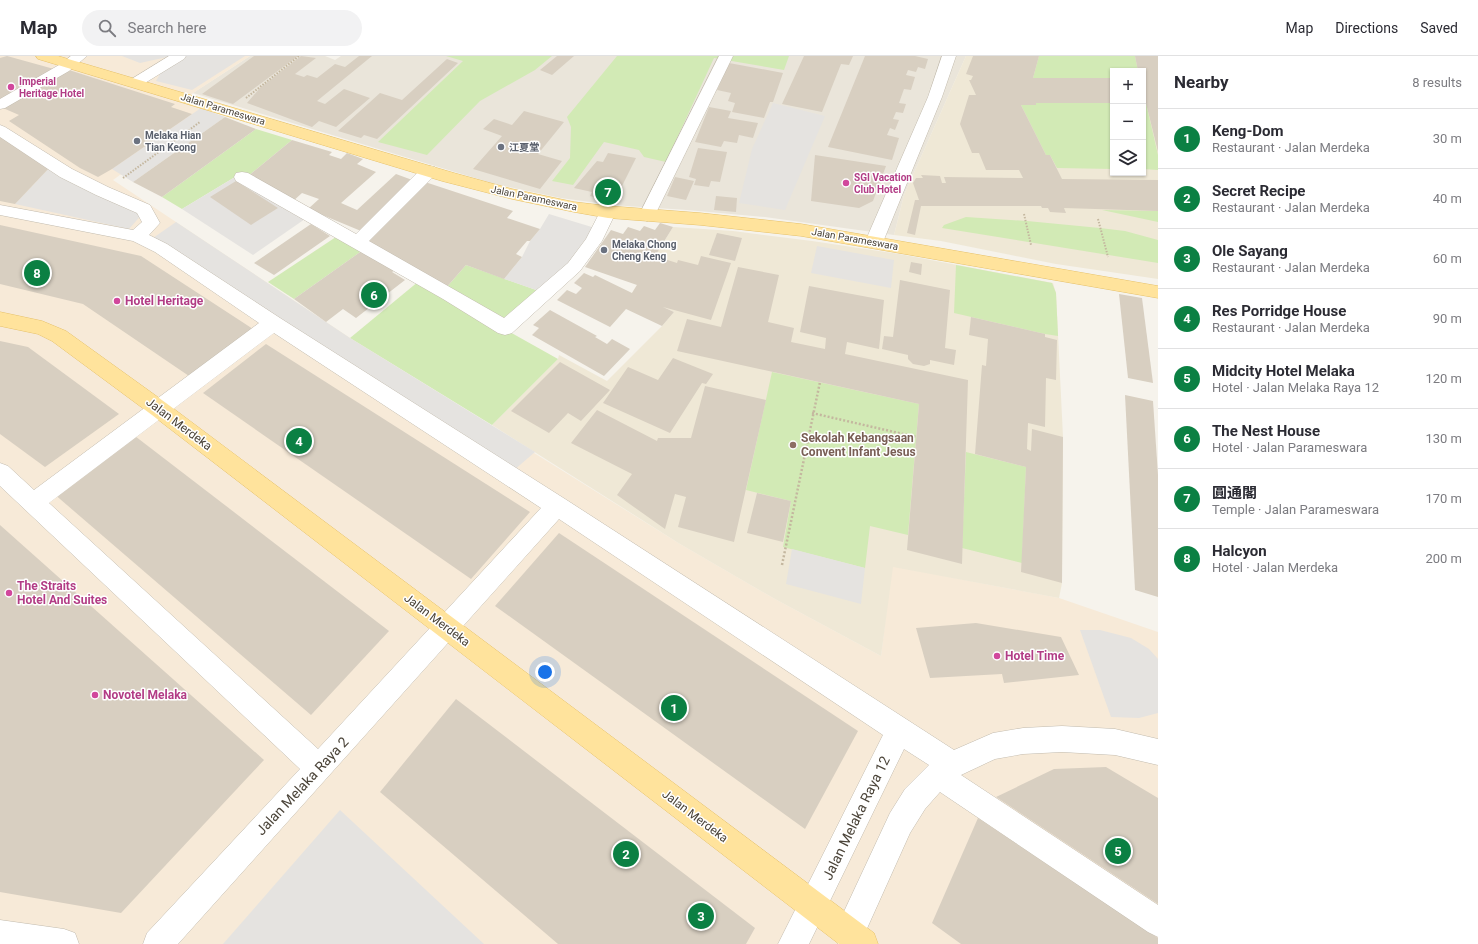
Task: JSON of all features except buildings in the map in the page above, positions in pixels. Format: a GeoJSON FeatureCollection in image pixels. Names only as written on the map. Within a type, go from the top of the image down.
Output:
{"type":"FeatureCollection","features":[{"type":"Feature","properties":{"kind":"main road","name":"Jalan Parameswara"},"geometry":{"type":"LineString","coordinates":[[43,56],[75,60],[135,82],[429,171],[512,194],[574,207],[608,212],[753,224],[874,242],[1158,292]]}},
{"type":"Feature","properties":{"kind":"main road","name":"Jalan Merdeka"},"geometry":{"type":"LineString","coordinates":[[0,318],[42,328],[59,336],[159,408],[856,939]]}},
{"type":"Feature","properties":{"kind":"street"},"geometry":{"type":"LineString","coordinates":[[135,82],[179,56]]}},
{"type":"Feature","properties":{"kind":"street"},"geometry":{"type":"LineString","coordinates":[[647,215],[726,56]]}},
{"type":"Feature","properties":{"kind":"street"},"geometry":{"type":"LineString","coordinates":[[874,242],[935,97],[949,56]]}},
{"type":"Feature","properties":{"kind":"street"},"geometry":{"type":"LineString","coordinates":[[0,105],[75,60]]}},
{"type":"Feature","properties":{"kind":"street"},"geometry":{"type":"LineString","coordinates":[[0,130],[66,173],[102,191],[144,208],[151,224],[137,236]]}},
{"type":"Feature","properties":{"kind":"street"},"geometry":{"type":"LineString","coordinates":[[358,242],[429,171]]}},
{"type":"Feature","properties":{"kind":"street"},"geometry":{"type":"LineString","coordinates":[[242,177],[449,294],[505,328],[574,267],[592,241],[608,212]]}},
{"type":"Feature","properties":{"kind":"street"},"geometry":{"type":"LineString","coordinates":[[2,212],[137,236],[161,248],[273,323],[557,506],[899,731],[945,770],[1158,922]]}},
{"type":"Feature","properties":{"kind":"street"},"geometry":{"type":"LineString","coordinates":[[34,502],[273,323]]}},
{"type":"Feature","properties":{"kind":"street"},"geometry":{"type":"LineString","coordinates":[[0,472],[319,768]]}},
{"type":"Feature","properties":{"kind":"street","name":"Jalan Melaka Raya 2"},"geometry":{"type":"LineString","coordinates":[[158,944],[557,506]]}},
{"type":"Feature","properties":{"kind":"street","name":"Jalan Melaka Raya 12"},"geometry":{"type":"LineString","coordinates":[[794,944],[899,731]]}},
{"type":"Feature","properties":{"kind":"street"},"geometry":{"type":"LineString","coordinates":[[856,939],[900,823],[915,799],[945,770],[993,746],[1023,741],[1062,738],[1115,742],[1158,752]]}},
{"type":"Feature","properties":{"kind":"street"},"geometry":{"type":"LineString","coordinates":[[0,935],[64,944]]}},
{"type":"Feature","properties":{"kind":"path"},"geometry":{"type":"LineString","coordinates":[[102,191],[126,177],[299,56]]}},
{"type":"Feature","properties":{"kind":"path"},"geometry":{"type":"LineString","coordinates":[[1024,214],[1031,244]]}},
{"type":"Feature","properties":{"kind":"path"},"geometry":{"type":"LineString","coordinates":[[1098,219],[1108,257]]}},
{"type":"Feature","properties":{"kind":"path"},"geometry":{"type":"LineString","coordinates":[[782,565],[812,413],[820,382]]}},
{"type":"Feature","properties":{"kind":"path"},"geometry":{"type":"LineString","coordinates":[[812,413],[916,437]]}},
{"type":"Feature","properties":{"kind":"shaded area"},"geometry":{"type":"Polygon","coordinates":[[[0,56],[250,56],[184,99],[213,108],[113,180],[350,338],[680,544],[775,599],[881,656],[892,566],[1059,598],[1158,632],[1158,944],[0,944],[0,56]]]}},
{"type":"Feature","properties":{"kind":"shaded area"},"geometry":{"type":"Polygon","coordinates":[[[122,56],[172,56],[140,63],[122,56]]]}},
{"type":"Feature","properties":{"kind":"shaded area"},"geometry":{"type":"Polygon","coordinates":[[[186,56],[245,56],[192,90],[156,81],[161,72],[186,56]]]}},
{"type":"Feature","properties":{"kind":"shaded area"},"geometry":{"type":"Polygon","coordinates":[[[250,56],[325,56],[335,60],[341,56],[966,56],[904,195],[894,235],[765,217],[612,205],[561,198],[495,184],[193,93],[250,56]]]}},
{"type":"Feature","properties":{"kind":"shaded area"},"geometry":{"type":"Polygon","coordinates":[[[966,56],[1158,56],[1158,279],[1056,264],[941,241],[894,235],[904,195],[966,56]]]}},
{"type":"Feature","properties":{"kind":"shaded area"},"geometry":{"type":"Polygon","coordinates":[[[773,103],[825,116],[785,210],[739,203],[752,149],[773,103]]]}},
{"type":"Feature","properties":{"kind":"shaded area"},"geometry":{"type":"Polygon","coordinates":[[[201,108],[225,117],[133,182],[112,169],[201,108]]]}},
{"type":"Feature","properties":{"kind":"shaded area"},"geometry":{"type":"Polygon","coordinates":[[[51,166],[144,212],[129,229],[15,204],[51,166]]]}},
{"type":"Feature","properties":{"kind":"shaded area"},"geometry":{"type":"Polygon","coordinates":[[[235,177],[305,219],[253,255],[182,209],[235,177]]]}},
{"type":"Feature","properties":{"kind":"shaded area"},"geometry":{"type":"Polygon","coordinates":[[[549,214],[595,228],[582,250],[539,291],[504,279],[522,257],[530,241],[540,229],[549,214]]]}},
{"type":"Feature","properties":{"kind":"shaded area"},"geometry":{"type":"Polygon","coordinates":[[[176,222],[350,338],[535,452],[513,471],[153,238],[176,222]]]}},
{"type":"Feature","properties":{"kind":"shaded area","name":"Sekolah Kebangsaan Convent Infant Jesus"},"geometry":{"type":"Polygon","coordinates":[[[673,227],[733,231],[812,241],[899,254],[1053,283],[1056,293],[1063,437],[1062,583],[1059,598],[893,567],[881,656],[775,599],[680,544],[492,425],[558,359],[559,355],[607,381],[662,326],[674,312],[632,293],[673,227]]]}},
{"type":"Feature","properties":{"kind":"shaded area"},"geometry":{"type":"Polygon","coordinates":[[[817,246],[894,260],[891,288],[811,273],[817,246]]]}},
{"type":"Feature","properties":{"kind":"shaded area"},"geometry":{"type":"Polygon","coordinates":[[[792,549],[865,568],[861,604],[786,584],[792,549]]]}},
{"type":"Feature","properties":{"kind":"shaded area"},"geometry":{"type":"Polygon","coordinates":[[[1080,630],[1100,630],[1131,638],[1149,649],[1158,659],[1158,713],[1139,718],[1111,717],[1080,630]]]}},
{"type":"Feature","properties":{"kind":"shaded area"},"geometry":{"type":"Polygon","coordinates":[[[340,810],[484,944],[223,944],[340,810]]]}},
{"type":"Feature","properties":{"kind":"green space"},"geometry":{"type":"Polygon","coordinates":[[[446,56],[552,56],[535,70],[480,101],[427,155],[378,142],[463,61],[446,56]]]}},
{"type":"Feature","properties":{"kind":"green space"},"geometry":{"type":"Polygon","coordinates":[[[617,56],[789,56],[784,70],[714,58],[666,162],[644,157],[639,150],[604,142],[573,185],[552,181],[570,158],[571,127],[567,117],[617,56]]]}},
{"type":"Feature","properties":{"kind":"green space"},"geometry":{"type":"Polygon","coordinates":[[[1039,56],[1135,56],[1137,68],[1110,68],[1110,78],[1033,78],[1039,56]]]}},
{"type":"Feature","properties":{"kind":"green space"},"geometry":{"type":"Polygon","coordinates":[[[1036,103],[1110,103],[1110,169],[1057,168],[1050,155],[1046,155],[1021,105],[1036,105],[1036,103]]]}},
{"type":"Feature","properties":{"kind":"green space"},"geometry":{"type":"Polygon","coordinates":[[[1146,103],[1158,155],[1158,170],[1146,169],[1146,103]]]}},
{"type":"Feature","properties":{"kind":"green space"},"geometry":{"type":"Polygon","coordinates":[[[256,129],[292,140],[247,177],[240,174],[182,209],[162,197],[256,129]]]}},
{"type":"Feature","properties":{"kind":"green space"},"geometry":{"type":"Polygon","coordinates":[[[1102,210],[1158,211],[1158,222],[1102,210]]]}},
{"type":"Feature","properties":{"kind":"green space"},"geometry":{"type":"Polygon","coordinates":[[[966,217],[1027,221],[1125,231],[1158,240],[1158,263],[942,228],[944,225],[966,217]]]}},
{"type":"Feature","properties":{"kind":"green space"},"geometry":{"type":"Polygon","coordinates":[[[339,235],[363,250],[294,299],[268,282],[339,235]]]}},
{"type":"Feature","properties":{"kind":"green space"},"geometry":{"type":"Polygon","coordinates":[[[466,265],[539,291],[505,323],[445,289],[466,265]]]}},
{"type":"Feature","properties":{"kind":"green space"},"geometry":{"type":"Polygon","coordinates":[[[956,265],[1052,283],[1056,293],[1058,336],[954,313],[956,265]]]}},
{"type":"Feature","properties":{"kind":"green space"},"geometry":{"type":"Polygon","coordinates":[[[419,281],[558,359],[492,425],[350,338],[419,281]]]}},
{"type":"Feature","properties":{"kind":"green space"},"geometry":{"type":"Polygon","coordinates":[[[772,372],[919,404],[908,535],[870,526],[865,568],[783,547],[791,501],[746,490],[772,372]]]}},
{"type":"Feature","properties":{"kind":"green space"},"geometry":{"type":"Polygon","coordinates":[[[966,452],[1026,467],[1022,563],[962,548],[966,452]]]}},
{"type":"Feature","properties":{"kind":"place","name":"Imperial Heritage Hotel"},"geometry":{"type":"Point","coordinates":[11,87]}},
{"type":"Feature","properties":{"kind":"place","name":"Melaka Hian Tian Keong"},"geometry":{"type":"Point","coordinates":[137,141]}},
{"type":"Feature","properties":{"kind":"place","name":"江夏堂"},"geometry":{"type":"Point","coordinates":[501,147]}},
{"type":"Feature","properties":{"kind":"place","name":"SGI Vacation Club Hotel"},"geometry":{"type":"Point","coordinates":[846,183]}},
{"type":"Feature","properties":{"kind":"place","name":"圓通閣"},"geometry":{"type":"Point","coordinates":[608,192]}},
{"type":"Feature","properties":{"kind":"place","name":"Melaka Chong Cheng Keng"},"geometry":{"type":"Point","coordinates":[604,250]}},
{"type":"Feature","properties":{"kind":"place","name":"Halcyon"},"geometry":{"type":"Point","coordinates":[37,273]}},
{"type":"Feature","properties":{"kind":"place","name":"The Nest House"},"geometry":{"type":"Point","coordinates":[374,295]}},
{"type":"Feature","properties":{"kind":"place","name":"Hotel Heritage"},"geometry":{"type":"Point","coordinates":[117,301]}},
{"type":"Feature","properties":{"kind":"place","name":"Res Porridge House"},"geometry":{"type":"Point","coordinates":[299,441]}},
{"type":"Feature","properties":{"kind":"place","name":"Sekolah Kebangsaan Convent Infant Jesus"},"geometry":{"type":"Point","coordinates":[793,445]}},
{"type":"Feature","properties":{"kind":"place","name":"The Straits Hotel And Suites"},"geometry":{"type":"Point","coordinates":[9,593]}},
{"type":"Feature","properties":{"kind":"place","name":"Hotel Time"},"geometry":{"type":"Point","coordinates":[997,656]}},
{"type":"Feature","properties":{"kind":"place","name":"Novotel Melaka"},"geometry":{"type":"Point","coordinates":[95,695]}},
{"type":"Feature","properties":{"kind":"place","name":"Keng-Dom"},"geometry":{"type":"Point","coordinates":[674,708]}},
{"type":"Feature","properties":{"kind":"place","name":"Midcity Hotel Melaka"},"geometry":{"type":"Point","coordinates":[1118,851]}},
{"type":"Feature","properties":{"kind":"place","name":"Secret Recipe"},"geometry":{"type":"Point","coordinates":[626,854]}},
{"type":"Feature","properties":{"kind":"place","name":"Ole Sayang"},"geometry":{"type":"Point","coordinates":[701,916]}}]}
